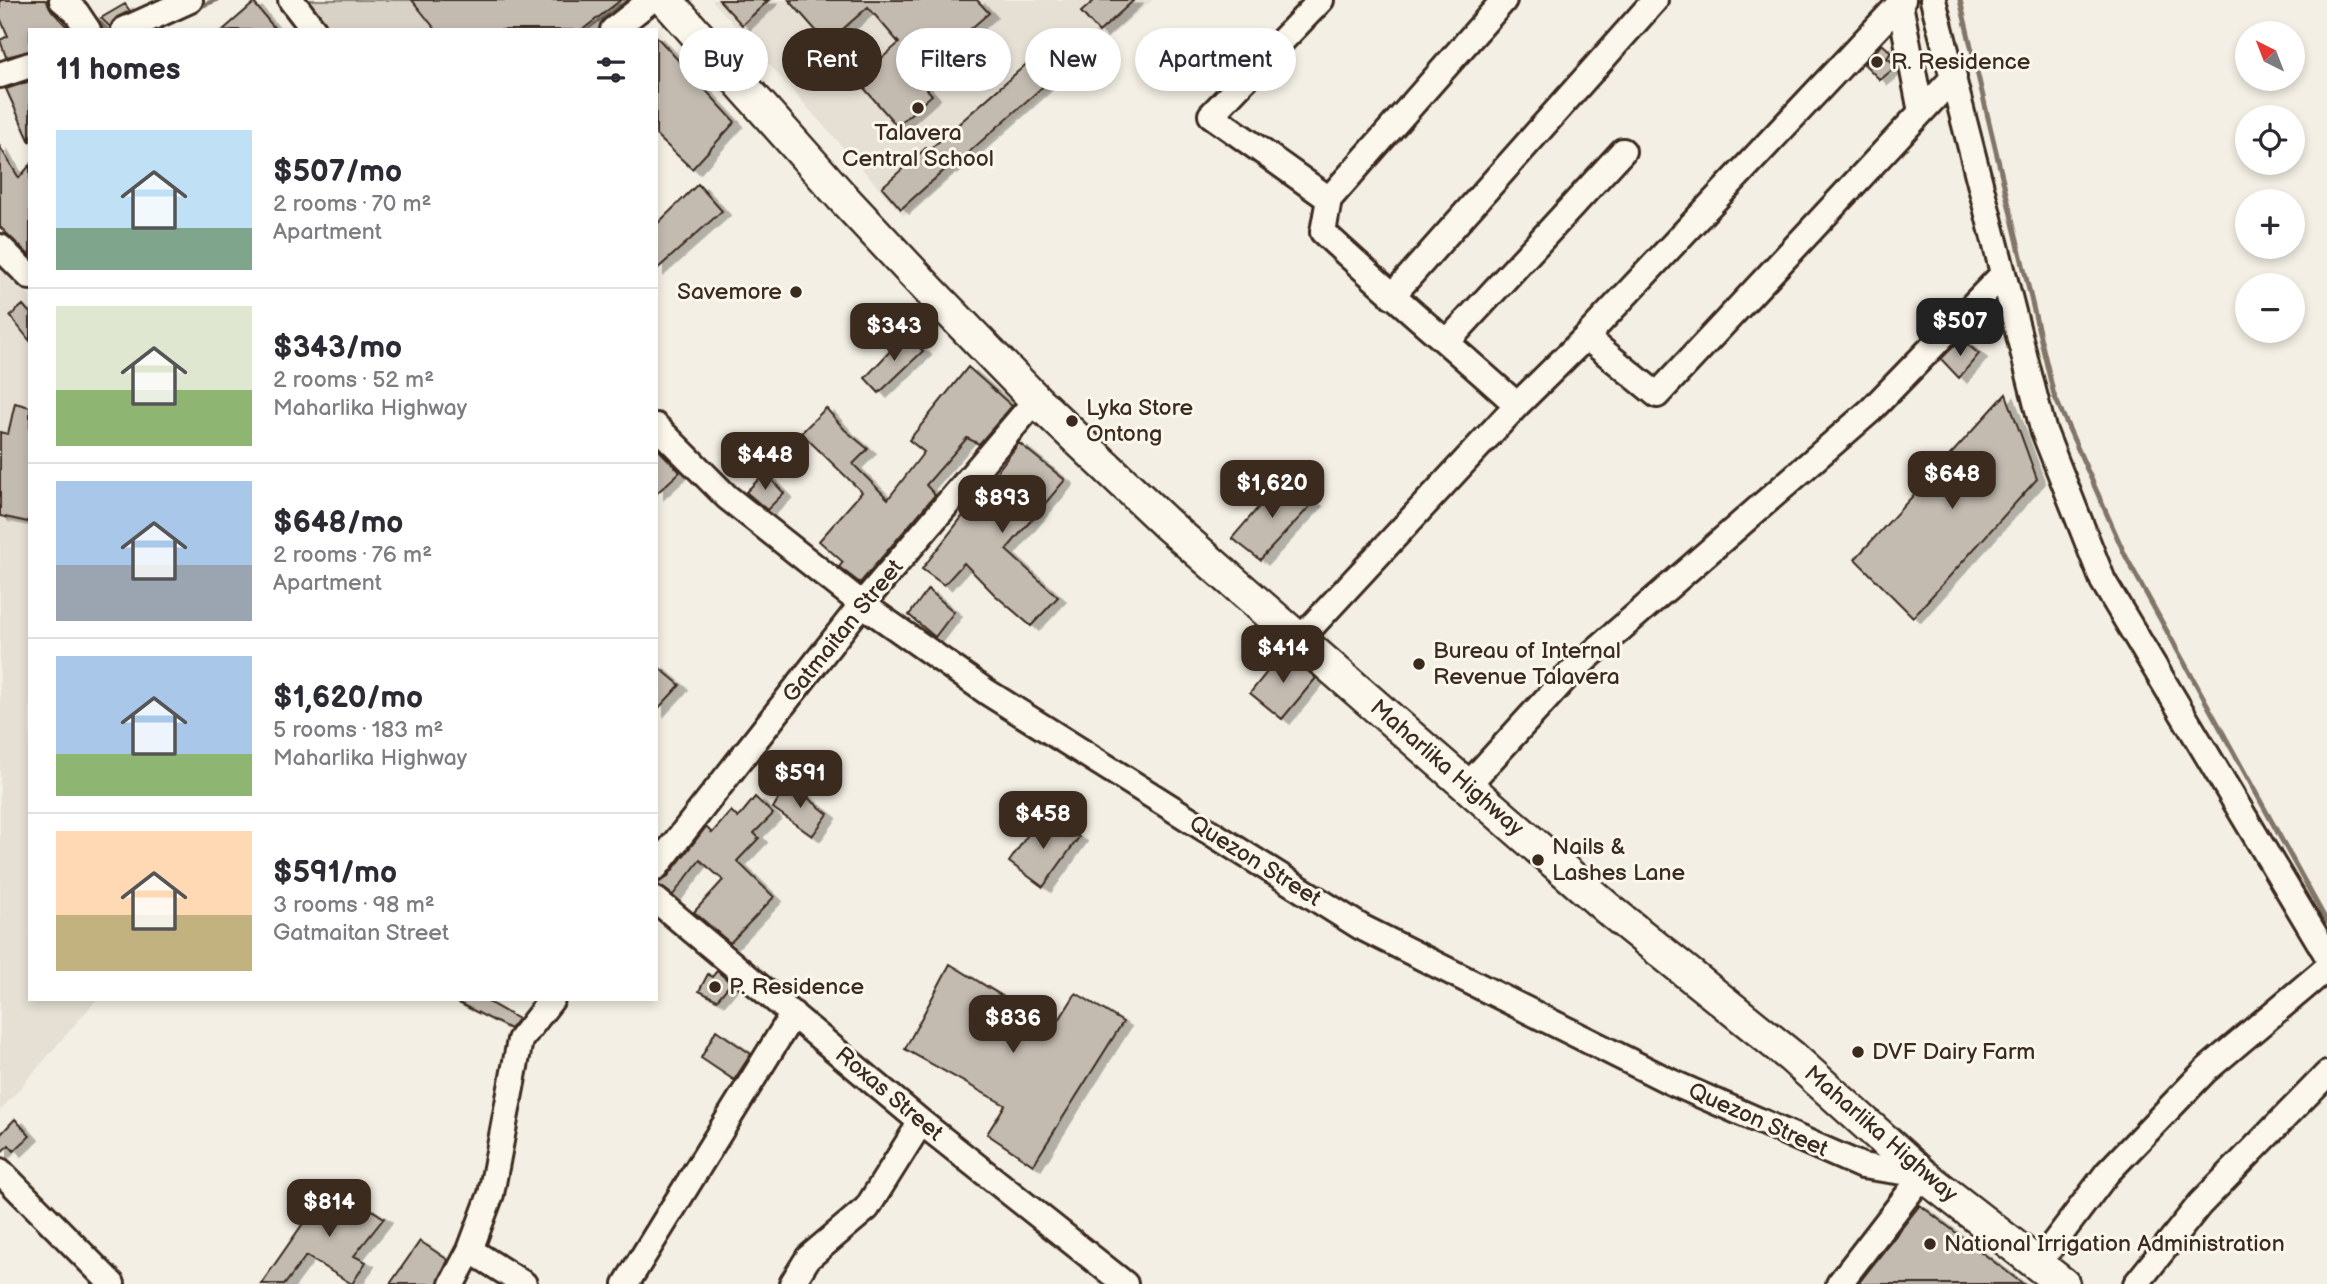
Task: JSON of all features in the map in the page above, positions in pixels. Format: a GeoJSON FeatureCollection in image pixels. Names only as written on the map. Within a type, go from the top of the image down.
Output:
{"type":"FeatureCollection","features":[{"type":"Feature","properties":{"kind":"main road","name":"Maharlika Highway"},"geometry":{"type":"LineString","coordinates":[[666,0],[841,196],[1036,400],[1168,525],[1607,908],[1791,1057],[1923,1175],[2063,1284]]}},
{"type":"Feature","properties":{"kind":"street"},"geometry":{"type":"LineString","coordinates":[[62,0],[76,12],[87,28]]}},
{"type":"Feature","properties":{"kind":"street"},"geometry":{"type":"LineString","coordinates":[[128,28],[190,0]]}},
{"type":"Feature","properties":{"kind":"street"},"geometry":{"type":"LineString","coordinates":[[291,0],[312,28]]}},
{"type":"Feature","properties":{"kind":"street"},"geometry":{"type":"LineString","coordinates":[[616,28],[651,0]]}},
{"type":"Feature","properties":{"kind":"street"},"geometry":{"type":"LineString","coordinates":[[1321,0],[1211,115],[1329,200]]}},
{"type":"Feature","properties":{"kind":"street"},"geometry":{"type":"LineString","coordinates":[[1504,0],[1329,200],[1323,232],[1517,405]]}},
{"type":"Feature","properties":{"kind":"street"},"geometry":{"type":"LineString","coordinates":[[1392,296],[1655,0]]}},
{"type":"Feature","properties":{"kind":"street"},"geometry":{"type":"LineString","coordinates":[[1933,0],[2043,429],[2103,581],[2327,955]]}},
{"type":"Feature","properties":{"kind":"street"},"geometry":{"type":"LineString","coordinates":[[1901,2],[1921,112]]}},
{"type":"Feature","properties":{"kind":"street"},"geometry":{"type":"LineString","coordinates":[[1300,639],[1517,405],[1586,337],[1901,2]]}},
{"type":"Feature","properties":{"kind":"street"},"geometry":{"type":"LineString","coordinates":[[0,75],[28,66]]}},
{"type":"Feature","properties":{"kind":"street"},"geometry":{"type":"LineString","coordinates":[[1586,337],[1657,395],[1954,77]]}},
{"type":"Feature","properties":{"kind":"street"},"geometry":{"type":"LineString","coordinates":[[1447,342],[1623,151]]}},
{"type":"Feature","properties":{"kind":"street"},"geometry":{"type":"LineString","coordinates":[[0,247],[28,275]]}},
{"type":"Feature","properties":{"kind":"street"},"geometry":{"type":"LineString","coordinates":[[1468,786],[1571,672],[1871,410],[2003,274]]}},
{"type":"Feature","properties":{"kind":"street","name":"Gatmaitan Street"},"geometry":{"type":"LineString","coordinates":[[658,864],[862,604],[1036,400]]}},
{"type":"Feature","properties":{"kind":"street","name":"Quezon Street"},"geometry":{"type":"LineString","coordinates":[[658,428],[727,497],[862,604],[987,692],[1361,928],[1475,982],[1574,1035],[1659,1076],[1862,1167],[1923,1175]]}},
{"type":"Feature","properties":{"kind":"street","name":"Roxas Street"},"geometry":{"type":"LineString","coordinates":[[658,902],[922,1122],[1125,1284]]}},
{"type":"Feature","properties":{"kind":"street"},"geometry":{"type":"LineString","coordinates":[[2038,1264],[2107,1173],[2205,1072],[2327,968]]}},
{"type":"Feature","properties":{"kind":"street"},"geometry":{"type":"LineString","coordinates":[[452,1284],[470,1250],[491,1194],[520,1040],[550,1001]]}},
{"type":"Feature","properties":{"kind":"street"},"geometry":{"type":"LineString","coordinates":[[626,1284],[793,1014]]}},
{"type":"Feature","properties":{"kind":"street"},"geometry":{"type":"LineString","coordinates":[[2136,1284],[2200,1204],[2327,1074]]}},
{"type":"Feature","properties":{"kind":"street"},"geometry":{"type":"LineString","coordinates":[[792,1284],[808,1258],[867,1208],[922,1122]]}},
{"type":"Feature","properties":{"kind":"street"},"geometry":{"type":"LineString","coordinates":[[0,1171],[112,1284]]}},
{"type":"Feature","properties":{"kind":"street"},"geometry":{"type":"LineString","coordinates":[[1839,1284],[1923,1175]]}},
{"type":"Feature","properties":{"kind":"street"},"geometry":{"type":"LineString","coordinates":[[470,1250],[524,1284]]}},
{"type":"Feature","properties":{"kind":"shaded area"},"geometry":{"type":"Polygon","coordinates":[[[300,0],[626,0],[590,28],[323,28],[300,0]]]}},
{"type":"Feature","properties":{"kind":"shaded area","name":"Talavera Central School"},"geometry":{"type":"Polygon","coordinates":[[[712,0],[1152,0],[1120,28],[1025,28],[1025,91],[1048,91],[904,216],[793,91],[882,91],[882,28],[782,28],[782,79],[768,63],[768,28],[737,28],[712,0]]]}},
{"type":"Feature","properties":{"kind":"shaded area"},"geometry":{"type":"Polygon","coordinates":[[[0,265],[28,294],[28,1001],[95,1001],[0,1111],[0,265]]]}},
{"type":"Feature","properties":{"kind":"building"},"geometry":{"type":"Polygon","coordinates":[[[0,0],[46,0],[52,11],[68,28],[28,28],[28,52],[6,57],[0,40],[8,36],[0,18],[0,0]]]}},
{"type":"Feature","properties":{"kind":"building"},"geometry":{"type":"Polygon","coordinates":[[[412,0],[621,0],[585,28],[434,28],[412,0]]]}},
{"type":"Feature","properties":{"kind":"building"},"geometry":{"type":"Polygon","coordinates":[[[719,0],[769,0],[742,25],[719,0]]]}},
{"type":"Feature","properties":{"kind":"building"},"geometry":{"type":"Polygon","coordinates":[[[789,0],[977,0],[989,13],[972,28],[896,28],[896,40],[868,7],[844,28],[814,28],[789,0]]]}},
{"type":"Feature","properties":{"kind":"building"},"geometry":{"type":"Polygon","coordinates":[[[1095,0],[1134,0],[1103,28],[1095,28],[1081,12],[1095,0]]]}},
{"type":"Feature","properties":{"kind":"building"},"geometry":{"type":"Polygon","coordinates":[[[254,3],[274,28],[225,28],[254,3]]]}},
{"type":"Feature","properties":{"kind":"building"},"geometry":{"type":"Polygon","coordinates":[[[125,4],[130,11],[117,17],[110,27],[101,18],[125,4]]]}},
{"type":"Feature","properties":{"kind":"building"},"geometry":{"type":"Polygon","coordinates":[[[658,38],[679,61],[679,91],[707,91],[735,122],[692,169],[658,137],[658,38]]]}},
{"type":"Feature","properties":{"kind":"building","name":"R. Residence"},"geometry":{"type":"Polygon","coordinates":[[[1882,44],[1891,52],[1887,58],[1897,66],[1880,80],[1864,64],[1882,44]]]}},
{"type":"Feature","properties":{"kind":"building"},"geometry":{"type":"Polygon","coordinates":[[[896,46],[896,91],[929,91],[932,95],[897,126],[867,91],[882,91],[882,58],[896,46]]]}},
{"type":"Feature","properties":{"kind":"building"},"geometry":{"type":"Polygon","coordinates":[[[1025,65],[1025,91],[1038,91],[901,209],[882,187],[926,148],[928,151],[996,91],[1011,91],[1011,78],[1025,65]]]}},
{"type":"Feature","properties":{"kind":"building"},"geometry":{"type":"Polygon","coordinates":[[[28,82],[28,138],[6,89],[28,82]]]}},
{"type":"Feature","properties":{"kind":"building"},"geometry":{"type":"Polygon","coordinates":[[[0,147],[19,178],[28,167],[28,254],[0,227],[0,147]]]}},
{"type":"Feature","properties":{"kind":"building"},"geometry":{"type":"Polygon","coordinates":[[[698,184],[722,211],[658,268],[658,223],[698,184]]]}},
{"type":"Feature","properties":{"kind":"building"},"geometry":{"type":"Polygon","coordinates":[[[23,305],[28,311],[28,338],[10,316],[23,305]]]}},
{"type":"Feature","properties":{"kind":"building"},"geometry":{"type":"Polygon","coordinates":[[[906,334],[923,351],[879,393],[865,378],[906,334]]]}},
{"type":"Feature","properties":{"kind":"building"},"geometry":{"type":"Polygon","coordinates":[[[1961,339],[1979,354],[1959,378],[1941,359],[1961,339]]]}},
{"type":"Feature","properties":{"kind":"building"},"geometry":{"type":"Polygon","coordinates":[[[968,367],[1012,406],[979,444],[967,438],[926,485],[935,495],[860,583],[839,567],[843,562],[819,541],[862,492],[801,433],[826,408],[845,430],[868,449],[853,464],[888,499],[924,452],[909,440],[968,367]]]}},
{"type":"Feature","properties":{"kind":"building"},"geometry":{"type":"Polygon","coordinates":[[[2006,394],[2037,479],[1913,617],[1855,559],[2006,394]]]}},
{"type":"Feature","properties":{"kind":"building"},"geometry":{"type":"Polygon","coordinates":[[[15,403],[28,406],[28,522],[0,516],[0,432],[8,434],[15,403]]]}},
{"type":"Feature","properties":{"kind":"building"},"geometry":{"type":"Polygon","coordinates":[[[1019,443],[1065,480],[1006,550],[1058,597],[1031,626],[964,563],[944,585],[922,569],[1019,443]]]}},
{"type":"Feature","properties":{"kind":"building"},"geometry":{"type":"Polygon","coordinates":[[[658,449],[680,472],[658,492],[658,449]]]}},
{"type":"Feature","properties":{"kind":"building"},"geometry":{"type":"Polygon","coordinates":[[[765,473],[784,493],[767,510],[746,492],[765,473]]]}},
{"type":"Feature","properties":{"kind":"building"},"geometry":{"type":"Polygon","coordinates":[[[1281,481],[1314,502],[1260,560],[1232,538],[1281,481]]]}},
{"type":"Feature","properties":{"kind":"building"},"geometry":{"type":"Polygon","coordinates":[[[928,589],[954,612],[935,637],[909,615],[928,589]]]}},
{"type":"Feature","properties":{"kind":"building"},"geometry":{"type":"Polygon","coordinates":[[[1284,651],[1316,678],[1282,719],[1250,693],[1284,651]]]}},
{"type":"Feature","properties":{"kind":"building"},"geometry":{"type":"Polygon","coordinates":[[[658,667],[680,685],[658,709],[658,667]]]}},
{"type":"Feature","properties":{"kind":"building"},"geometry":{"type":"Polygon","coordinates":[[[788,782],[828,814],[812,836],[773,808],[788,782]]]}},
{"type":"Feature","properties":{"kind":"building"},"geometry":{"type":"Polygon","coordinates":[[[755,797],[773,814],[754,833],[759,838],[737,861],[774,897],[730,943],[694,912],[723,880],[700,860],[673,895],[658,883],[668,876],[706,827],[712,833],[731,811],[738,818],[755,797]]]}},
{"type":"Feature","properties":{"kind":"building"},"geometry":{"type":"Polygon","coordinates":[[[1040,817],[1079,837],[1043,887],[1009,862],[1040,817]]]}},
{"type":"Feature","properties":{"kind":"building"},"geometry":{"type":"Polygon","coordinates":[[[950,964],[1054,1028],[1076,993],[1123,1022],[1033,1165],[987,1134],[1005,1105],[905,1049],[950,964]]]}},
{"type":"Feature","properties":{"kind":"building","name":"P. Residence"},"geometry":{"type":"Polygon","coordinates":[[[717,971],[731,983],[717,1000],[699,991],[708,974],[712,977],[717,971]]]}},
{"type":"Feature","properties":{"kind":"building"},"geometry":{"type":"Polygon","coordinates":[[[455,1001],[486,1001],[518,1019],[510,1029],[455,1001]]]}},
{"type":"Feature","properties":{"kind":"building"},"geometry":{"type":"Polygon","coordinates":[[[716,1030],[751,1054],[734,1080],[701,1058],[716,1030]]]}},
{"type":"Feature","properties":{"kind":"building"},"geometry":{"type":"Polygon","coordinates":[[[15,1119],[30,1136],[14,1151],[9,1145],[0,1153],[0,1135],[15,1119]]]}},
{"type":"Feature","properties":{"kind":"building"},"geometry":{"type":"Polygon","coordinates":[[[329,1186],[355,1206],[358,1201],[384,1218],[354,1256],[366,1262],[352,1284],[306,1256],[285,1284],[261,1284],[329,1186]]]}},
{"type":"Feature","properties":{"kind":"building","name":"National Irrigation Administration"},"geometry":{"type":"Polygon","coordinates":[[[1920,1205],[2023,1284],[1858,1284],[1920,1205]]]}},
{"type":"Feature","properties":{"kind":"building"},"geometry":{"type":"Polygon","coordinates":[[[420,1241],[448,1260],[437,1284],[390,1284],[420,1241]]]}},
{"type":"Feature","properties":{"kind":"waterway"},"geometry":{"type":"LineString","coordinates":[[196,8],[216,0]]}},
{"type":"Feature","properties":{"kind":"waterway"},"geometry":{"type":"LineString","coordinates":[[1960,0],[2054,395],[2125,555],[2327,922]]}},
{"type":"Feature","properties":{"kind":"waterway"},"geometry":{"type":"LineString","coordinates":[[90,13],[105,28]]}},
{"type":"Feature","properties":{"kind":"place","name":"R. Residence"},"geometry":{"type":"Point","coordinates":[1877,62]}},
{"type":"Feature","properties":{"kind":"place","name":"Talavera Central School"},"geometry":{"type":"Point","coordinates":[918,108]}},
{"type":"Feature","properties":{"kind":"place","name":"Savemore"},"geometry":{"type":"Point","coordinates":[796,292]}},
{"type":"Feature","properties":{"kind":"place","name":"Lyka Store Ontong"},"geometry":{"type":"Point","coordinates":[1072,421]}},
{"type":"Feature","properties":{"kind":"place","name":"Bureau of Internal Revenue Talavera"},"geometry":{"type":"Point","coordinates":[1419,664]}},
{"type":"Feature","properties":{"kind":"place","name":"Nails & Lashes Lane"},"geometry":{"type":"Point","coordinates":[1538,860]}},
{"type":"Feature","properties":{"kind":"place","name":"P. Residence"},"geometry":{"type":"Point","coordinates":[715,987]}},
{"type":"Feature","properties":{"kind":"place","name":"DVF Dairy Farm"},"geometry":{"type":"Point","coordinates":[1858,1052]}},
{"type":"Feature","properties":{"kind":"place","name":"National Irrigation Administration"},"geometry":{"type":"Point","coordinates":[1930,1244]}}]}
